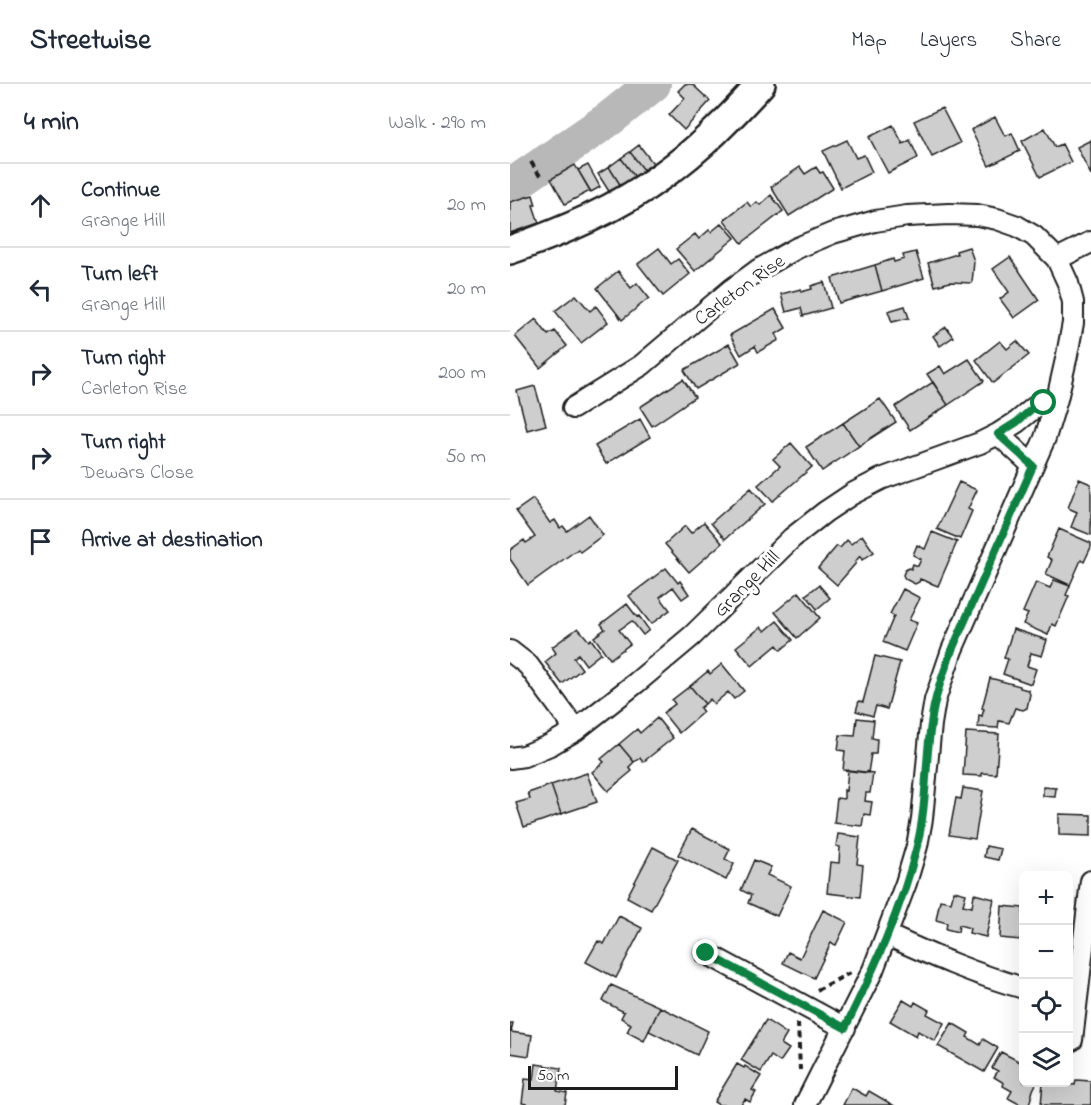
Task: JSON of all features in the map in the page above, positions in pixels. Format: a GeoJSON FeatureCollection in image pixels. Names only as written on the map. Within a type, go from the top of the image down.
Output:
{"type":"FeatureCollection","features":[{"type":"Feature","properties":{"kind":"main road"},"geometry":{"type":"LineString","coordinates":[[510,250],[591,218],[663,176],[707,140],[761,84]]}},
{"type":"Feature","properties":{"kind":"street","name":"Carleton Rise"},"geometry":{"type":"LineString","coordinates":[[573,408],[642,365],[758,270],[797,248],[833,233],[875,221],[908,216],[949,214],[977,215],[997,219],[1017,226],[1034,236],[1057,259],[1068,283],[1073,302],[1071,333],[1057,399],[1045,438],[952,650],[942,678],[931,724],[922,819],[906,883],[873,970],[805,1105]]}},
{"type":"Feature","properties":{"kind":"street"},"geometry":{"type":"LineString","coordinates":[[1057,259],[1091,242]]}},
{"type":"Feature","properties":{"kind":"street","name":"Grange Hill"},"geometry":{"type":"LineString","coordinates":[[510,758],[524,756],[550,745],[576,730],[692,636],[792,538],[852,494],[880,479],[998,434],[1017,422],[1035,406],[1057,399]]}},
{"type":"Feature","properties":{"kind":"street"},"geometry":{"type":"LineString","coordinates":[[998,434],[1033,466]]}},
{"type":"Feature","properties":{"kind":"street"},"geometry":{"type":"LineString","coordinates":[[510,651],[528,665],[576,730]]}},
{"type":"Feature","properties":{"kind":"street"},"geometry":{"type":"LineString","coordinates":[[1072,1033],[1079,995],[1091,881]]}},
{"type":"Feature","properties":{"kind":"street"},"geometry":{"type":"LineString","coordinates":[[886,935],[951,964],[995,981],[1019,987]]}},
{"type":"Feature","properties":{"kind":"street"},"geometry":{"type":"LineString","coordinates":[[706,953],[845,1028]]}},
{"type":"Feature","properties":{"kind":"path"},"geometry":{"type":"LineString","coordinates":[[531,162],[540,176]]}},
{"type":"Feature","properties":{"kind":"building"},"geometry":{"type":"Polygon","coordinates":[[[685,84],[692,84],[710,101],[684,130],[669,115],[685,98],[678,91],[685,84]]]}},
{"type":"Feature","properties":{"kind":"building"},"geometry":{"type":"Polygon","coordinates":[[[942,108],[960,143],[932,157],[914,121],[942,108]]]}},
{"type":"Feature","properties":{"kind":"building"},"geometry":{"type":"Polygon","coordinates":[[[995,117],[1005,136],[1012,133],[1020,151],[989,166],[971,130],[995,117]]]}},
{"type":"Feature","properties":{"kind":"building"},"geometry":{"type":"Polygon","coordinates":[[[893,125],[903,144],[910,140],[918,158],[888,173],[869,137],[893,125]]]}},
{"type":"Feature","properties":{"kind":"building"},"geometry":{"type":"Polygon","coordinates":[[[1045,128],[1055,147],[1062,144],[1071,162],[1040,177],[1022,141],[1045,128]]]}},
{"type":"Feature","properties":{"kind":"building"},"geometry":{"type":"Polygon","coordinates":[[[847,140],[856,158],[864,155],[872,172],[841,188],[823,151],[847,140]]]}},
{"type":"Feature","properties":{"kind":"building"},"geometry":{"type":"Polygon","coordinates":[[[1091,140],[1091,175],[1077,147],[1091,140]]]}},
{"type":"Feature","properties":{"kind":"building"},"geometry":{"type":"Polygon","coordinates":[[[639,145],[653,163],[644,170],[630,152],[639,145]]]}},
{"type":"Feature","properties":{"kind":"building"},"geometry":{"type":"Polygon","coordinates":[[[630,152],[644,170],[635,177],[621,158],[630,152]]]}},
{"type":"Feature","properties":{"kind":"building"},"geometry":{"type":"Polygon","coordinates":[[[621,158],[635,177],[621,186],[609,167],[621,158]]]}},
{"type":"Feature","properties":{"kind":"building"},"geometry":{"type":"Polygon","coordinates":[[[575,165],[590,191],[565,204],[551,179],[575,165]]]}},
{"type":"Feature","properties":{"kind":"building"},"geometry":{"type":"Polygon","coordinates":[[[588,165],[600,187],[591,192],[578,170],[588,165]]]}},
{"type":"Feature","properties":{"kind":"building"},"geometry":{"type":"Polygon","coordinates":[[[609,167],[621,186],[610,193],[598,174],[609,167]]]}},
{"type":"Feature","properties":{"kind":"building"},"geometry":{"type":"Polygon","coordinates":[[[800,167],[805,174],[816,167],[820,173],[823,172],[833,188],[789,216],[771,187],[800,167]]]}},
{"type":"Feature","properties":{"kind":"building"},"geometry":{"type":"Polygon","coordinates":[[[533,195],[536,205],[533,205],[539,223],[510,233],[510,202],[533,195]]]}},
{"type":"Feature","properties":{"kind":"building"},"geometry":{"type":"Polygon","coordinates":[[[771,195],[783,211],[742,243],[724,220],[747,202],[751,207],[757,202],[760,205],[771,195]]]}},
{"type":"Feature","properties":{"kind":"building"},"geometry":{"type":"Polygon","coordinates":[[[722,223],[735,238],[695,271],[676,249],[695,234],[699,239],[722,223]]]}},
{"type":"Feature","properties":{"kind":"building"},"geometry":{"type":"Polygon","coordinates":[[[969,247],[974,261],[972,283],[950,282],[935,286],[928,263],[957,254],[956,251],[969,247]]]}},
{"type":"Feature","properties":{"kind":"building"},"geometry":{"type":"Polygon","coordinates":[[[659,248],[671,264],[678,259],[690,274],[663,296],[638,264],[659,248]]]}},
{"type":"Feature","properties":{"kind":"building"},"geometry":{"type":"Polygon","coordinates":[[[916,252],[924,278],[882,291],[875,265],[893,259],[894,262],[904,259],[903,255],[916,252]]]}},
{"type":"Feature","properties":{"kind":"building"},"geometry":{"type":"Polygon","coordinates":[[[1010,257],[1039,300],[1014,318],[1000,299],[1009,292],[993,269],[1010,257]]]}},
{"type":"Feature","properties":{"kind":"building"},"geometry":{"type":"Polygon","coordinates":[[[875,265],[882,291],[839,303],[832,278],[875,265]]]}},
{"type":"Feature","properties":{"kind":"building"},"geometry":{"type":"Polygon","coordinates":[[[618,271],[631,288],[637,283],[649,298],[622,320],[597,288],[618,271]]]}},
{"type":"Feature","properties":{"kind":"building"},"geometry":{"type":"Polygon","coordinates":[[[824,282],[831,308],[803,316],[801,308],[786,312],[781,294],[812,289],[811,286],[824,282]]]}},
{"type":"Feature","properties":{"kind":"building"},"geometry":{"type":"Polygon","coordinates":[[[576,295],[590,311],[596,306],[608,322],[581,343],[555,311],[576,295]]]}},
{"type":"Feature","properties":{"kind":"building"},"geometry":{"type":"Polygon","coordinates":[[[905,306],[909,318],[892,322],[888,311],[905,306]]]}},
{"type":"Feature","properties":{"kind":"building"},"geometry":{"type":"Polygon","coordinates":[[[775,309],[786,328],[776,334],[779,340],[758,352],[755,346],[741,355],[730,335],[775,309]]]}},
{"type":"Feature","properties":{"kind":"building"},"geometry":{"type":"Polygon","coordinates":[[[536,319],[548,335],[555,331],[567,346],[540,368],[515,336],[536,319]]]}},
{"type":"Feature","properties":{"kind":"building"},"geometry":{"type":"Polygon","coordinates":[[[946,327],[953,337],[940,346],[933,336],[946,327]]]}},
{"type":"Feature","properties":{"kind":"building"},"geometry":{"type":"Polygon","coordinates":[[[1000,341],[1007,349],[1017,341],[1029,355],[993,383],[976,360],[1000,341]]]}},
{"type":"Feature","properties":{"kind":"building"},"geometry":{"type":"Polygon","coordinates":[[[729,344],[740,363],[696,389],[684,370],[729,344]]]}},
{"type":"Feature","properties":{"kind":"building"},"geometry":{"type":"Polygon","coordinates":[[[969,359],[984,381],[948,405],[927,374],[940,366],[945,374],[969,359]]]}},
{"type":"Feature","properties":{"kind":"building"},"geometry":{"type":"Polygon","coordinates":[[[683,379],[695,397],[652,426],[640,407],[683,379]]]}},
{"type":"Feature","properties":{"kind":"building"},"geometry":{"type":"Polygon","coordinates":[[[933,382],[948,405],[910,430],[895,407],[933,382]]]}},
{"type":"Feature","properties":{"kind":"building"},"geometry":{"type":"Polygon","coordinates":[[[535,386],[546,425],[527,430],[517,391],[535,386]]]}},
{"type":"Feature","properties":{"kind":"building"},"geometry":{"type":"Polygon","coordinates":[[[880,399],[896,422],[859,446],[843,423],[880,399]]]}},
{"type":"Feature","properties":{"kind":"building"},"geometry":{"type":"Polygon","coordinates":[[[640,419],[650,437],[606,464],[595,446],[640,419]]]}},
{"type":"Feature","properties":{"kind":"building"},"geometry":{"type":"Polygon","coordinates":[[[843,423],[859,446],[822,471],[806,447],[843,423]]]}},
{"type":"Feature","properties":{"kind":"building"},"geometry":{"type":"Polygon","coordinates":[[[791,443],[812,467],[773,501],[758,485],[780,466],[773,459],[791,443]]]}},
{"type":"Feature","properties":{"kind":"building"},"geometry":{"type":"Polygon","coordinates":[[[1079,479],[1091,484],[1091,535],[1071,527],[1077,512],[1068,508],[1079,479]]]}},
{"type":"Feature","properties":{"kind":"building"},"geometry":{"type":"Polygon","coordinates":[[[959,482],[977,490],[968,509],[972,511],[960,539],[937,529],[959,482]]]}},
{"type":"Feature","properties":{"kind":"building"},"geometry":{"type":"Polygon","coordinates":[[[751,488],[765,504],[725,539],[711,523],[751,488]]]}},
{"type":"Feature","properties":{"kind":"building"},"geometry":{"type":"Polygon","coordinates":[[[533,499],[550,523],[555,520],[560,528],[563,526],[567,531],[589,515],[603,535],[580,552],[578,549],[528,585],[510,559],[510,550],[524,540],[526,543],[535,537],[516,511],[533,499]]]}},
{"type":"Feature","properties":{"kind":"building"},"geometry":{"type":"Polygon","coordinates":[[[704,522],[722,543],[689,572],[665,544],[685,526],[691,533],[704,522]]]}},
{"type":"Feature","properties":{"kind":"building"},"geometry":{"type":"Polygon","coordinates":[[[1059,529],[1091,543],[1084,562],[1081,560],[1070,585],[1046,574],[1052,560],[1047,557],[1059,529]]]}},
{"type":"Feature","properties":{"kind":"building"},"geometry":{"type":"Polygon","coordinates":[[[932,532],[957,542],[938,586],[920,579],[915,584],[905,579],[903,575],[905,570],[911,569],[913,564],[918,566],[921,559],[913,555],[917,545],[925,549],[932,532]]]}},
{"type":"Feature","properties":{"kind":"building"},"geometry":{"type":"Polygon","coordinates":[[[862,535],[874,552],[862,560],[860,556],[837,585],[818,568],[837,546],[840,548],[847,540],[851,544],[862,535]]]}},
{"type":"Feature","properties":{"kind":"building"},"geometry":{"type":"Polygon","coordinates":[[[666,568],[678,583],[680,581],[689,594],[682,599],[673,587],[660,597],[670,610],[651,624],[629,596],[666,568]]]}},
{"type":"Feature","properties":{"kind":"building"},"geometry":{"type":"Polygon","coordinates":[[[1054,580],[1070,586],[1066,595],[1069,596],[1056,626],[1052,624],[1048,635],[1023,624],[1028,614],[1023,612],[1036,582],[1050,588],[1054,580]]]}},
{"type":"Feature","properties":{"kind":"building"},"geometry":{"type":"Polygon","coordinates":[[[819,585],[830,598],[817,609],[806,595],[819,585]]]}},
{"type":"Feature","properties":{"kind":"building"},"geometry":{"type":"Polygon","coordinates":[[[903,589],[920,598],[909,620],[917,623],[905,651],[883,642],[894,616],[890,614],[903,589]]]}},
{"type":"Feature","properties":{"kind":"building"},"geometry":{"type":"Polygon","coordinates":[[[799,592],[820,618],[797,638],[775,612],[799,592]]]}},
{"type":"Feature","properties":{"kind":"building"},"geometry":{"type":"Polygon","coordinates":[[[627,604],[649,630],[643,635],[632,621],[619,630],[630,644],[610,659],[594,637],[605,629],[601,624],[627,604]]]}},
{"type":"Feature","properties":{"kind":"building"},"geometry":{"type":"Polygon","coordinates":[[[777,621],[793,640],[781,650],[777,645],[752,666],[736,647],[761,627],[765,631],[777,621]]]}},
{"type":"Feature","properties":{"kind":"building"},"geometry":{"type":"Polygon","coordinates":[[[578,628],[589,641],[591,639],[601,653],[586,665],[578,654],[574,658],[582,669],[562,684],[545,662],[556,653],[552,647],[578,628]]]}},
{"type":"Feature","properties":{"kind":"building"},"geometry":{"type":"Polygon","coordinates":[[[1013,629],[1047,640],[1042,656],[1031,653],[1027,666],[1036,669],[1031,684],[1003,674],[1008,659],[1004,658],[1013,629]]]}},
{"type":"Feature","properties":{"kind":"building"},"geometry":{"type":"Polygon","coordinates":[[[875,656],[900,662],[887,709],[876,706],[873,716],[856,711],[859,701],[863,702],[875,656]]]}},
{"type":"Feature","properties":{"kind":"building"},"geometry":{"type":"Polygon","coordinates":[[[722,664],[744,691],[734,699],[728,692],[714,704],[710,699],[705,704],[690,686],[708,671],[710,674],[722,664]]]}},
{"type":"Feature","properties":{"kind":"building"},"geometry":{"type":"Polygon","coordinates":[[[990,678],[1020,686],[1028,690],[1030,694],[1027,708],[1023,710],[1015,708],[1009,723],[999,721],[998,728],[978,727],[979,715],[982,716],[990,678]]]}},
{"type":"Feature","properties":{"kind":"building"},"geometry":{"type":"Polygon","coordinates":[[[690,686],[705,704],[700,708],[703,712],[679,733],[663,713],[675,704],[672,700],[690,686]]]}},
{"type":"Feature","properties":{"kind":"building"},"geometry":{"type":"Polygon","coordinates":[[[657,718],[673,738],[643,762],[640,758],[634,762],[619,744],[637,729],[640,733],[657,718]]]}},
{"type":"Feature","properties":{"kind":"building"},"geometry":{"type":"Polygon","coordinates":[[[857,718],[874,720],[872,738],[877,739],[876,754],[871,754],[868,773],[843,770],[845,751],[838,750],[840,735],[855,736],[857,718]]]}},
{"type":"Feature","properties":{"kind":"building"},"geometry":{"type":"Polygon","coordinates":[[[966,732],[999,734],[996,774],[963,775],[966,732]]]}},
{"type":"Feature","properties":{"kind":"building"},"geometry":{"type":"Polygon","coordinates":[[[619,744],[634,762],[629,767],[632,771],[608,791],[592,772],[604,762],[601,759],[619,744]]]}},
{"type":"Feature","properties":{"kind":"building"},"geometry":{"type":"Polygon","coordinates":[[[848,770],[873,773],[870,793],[866,793],[865,801],[872,802],[870,815],[864,814],[862,826],[834,823],[837,798],[844,799],[848,770]]]}},
{"type":"Feature","properties":{"kind":"building"},"geometry":{"type":"Polygon","coordinates":[[[587,773],[597,802],[561,814],[551,785],[587,773]]]}},
{"type":"Feature","properties":{"kind":"building"},"geometry":{"type":"Polygon","coordinates":[[[551,785],[561,814],[524,827],[516,803],[530,799],[528,793],[551,785]]]}},
{"type":"Feature","properties":{"kind":"building"},"geometry":{"type":"Polygon","coordinates":[[[1043,787],[1056,788],[1055,797],[1043,796],[1043,787]]]}},
{"type":"Feature","properties":{"kind":"building"},"geometry":{"type":"Polygon","coordinates":[[[963,788],[983,791],[975,839],[949,835],[956,798],[961,799],[963,788]]]}},
{"type":"Feature","properties":{"kind":"building"},"geometry":{"type":"Polygon","coordinates":[[[1059,814],[1091,815],[1091,836],[1059,835],[1059,814]]]}},
{"type":"Feature","properties":{"kind":"building"},"geometry":{"type":"Polygon","coordinates":[[[692,829],[730,849],[725,859],[734,864],[726,880],[678,855],[692,829]]]}},
{"type":"Feature","properties":{"kind":"building"},"geometry":{"type":"Polygon","coordinates":[[[838,834],[860,837],[857,864],[863,865],[860,897],[827,893],[830,862],[839,863],[840,847],[836,846],[838,834]]]}},
{"type":"Feature","properties":{"kind":"building"},"geometry":{"type":"Polygon","coordinates":[[[986,846],[1001,849],[998,860],[984,857],[986,846]]]}},
{"type":"Feature","properties":{"kind":"building"},"geometry":{"type":"Polygon","coordinates":[[[653,847],[678,860],[651,910],[627,897],[653,847]]]}},
{"type":"Feature","properties":{"kind":"building"},"geometry":{"type":"Polygon","coordinates":[[[754,860],[771,867],[767,875],[791,886],[777,916],[748,903],[751,895],[741,890],[754,860]]]}},
{"type":"Feature","properties":{"kind":"building"},"geometry":{"type":"Polygon","coordinates":[[[954,891],[966,894],[963,905],[972,907],[974,894],[994,899],[986,937],[969,933],[970,928],[959,925],[958,932],[946,929],[947,923],[936,920],[940,900],[951,902],[954,891]]]}},
{"type":"Feature","properties":{"kind":"building"},"geometry":{"type":"Polygon","coordinates":[[[1002,906],[1019,908],[1019,940],[1000,938],[1002,906]]]}},
{"type":"Feature","properties":{"kind":"building"},"geometry":{"type":"Polygon","coordinates":[[[823,910],[847,922],[836,945],[831,943],[814,978],[783,963],[788,952],[800,958],[823,910]]]}},
{"type":"Feature","properties":{"kind":"building"},"geometry":{"type":"Polygon","coordinates":[[[619,916],[642,928],[616,978],[586,962],[598,941],[604,944],[619,916]]]}},
{"type":"Feature","properties":{"kind":"building"},"geometry":{"type":"Polygon","coordinates":[[[611,985],[660,1007],[644,1041],[627,1032],[631,1024],[621,1018],[624,1012],[603,1001],[611,985]]]}},
{"type":"Feature","properties":{"kind":"building"},"geometry":{"type":"Polygon","coordinates":[[[903,1000],[913,1006],[915,1002],[929,1010],[927,1014],[944,1023],[935,1041],[918,1031],[916,1036],[890,1021],[903,1000]]]}},
{"type":"Feature","properties":{"kind":"building"},"geometry":{"type":"Polygon","coordinates":[[[660,1007],[708,1031],[697,1055],[649,1031],[660,1007]]]}},
{"type":"Feature","properties":{"kind":"building"},"geometry":{"type":"Polygon","coordinates":[[[766,1020],[787,1034],[781,1044],[789,1049],[780,1062],[771,1056],[761,1072],[741,1060],[766,1020]]]}},
{"type":"Feature","properties":{"kind":"building"},"geometry":{"type":"Polygon","coordinates":[[[510,1023],[513,1023],[511,1032],[532,1035],[529,1056],[510,1053],[510,1023]]]}},
{"type":"Feature","properties":{"kind":"building"},"geometry":{"type":"Polygon","coordinates":[[[952,1023],[969,1033],[967,1037],[980,1045],[983,1039],[998,1048],[984,1072],[938,1046],[952,1023]]]}},
{"type":"Feature","properties":{"kind":"building"},"geometry":{"type":"Polygon","coordinates":[[[1001,1052],[1019,1061],[1019,1087],[1034,1087],[1029,1105],[1021,1105],[1008,1098],[1012,1091],[994,1077],[998,1071],[992,1068],[1001,1052]]]}},
{"type":"Feature","properties":{"kind":"building"},"geometry":{"type":"Polygon","coordinates":[[[536,1064],[561,1068],[557,1091],[567,1093],[565,1105],[522,1103],[525,1079],[534,1080],[536,1064]]]}},
{"type":"Feature","properties":{"kind":"building"},"geometry":{"type":"Polygon","coordinates":[[[737,1064],[761,1076],[752,1090],[756,1092],[750,1102],[745,1099],[741,1105],[719,1105],[714,1102],[737,1064]]]}},
{"type":"Feature","properties":{"kind":"building"},"geometry":{"type":"Polygon","coordinates":[[[1076,1080],[1091,1081],[1091,1105],[1041,1105],[1043,1087],[1073,1087],[1076,1080]]]}},
{"type":"Feature","properties":{"kind":"building"},"geometry":{"type":"Polygon","coordinates":[[[852,1088],[866,1096],[869,1091],[893,1105],[843,1105],[852,1088]]]}},
{"type":"Feature","properties":{"kind":"waterway"},"geometry":{"type":"LineString","coordinates":[[510,187],[609,119],[653,84]]}},
{"type":"Feature","properties":{"kind":"route"},"geometry":{"type":"LineString","coordinates":[[706,953],[845,1028],[873,970],[906,883],[917,846],[922,819],[931,724],[942,678],[952,650],[1033,466],[998,434],[1017,422],[1035,406],[1044,403]]}}]}
